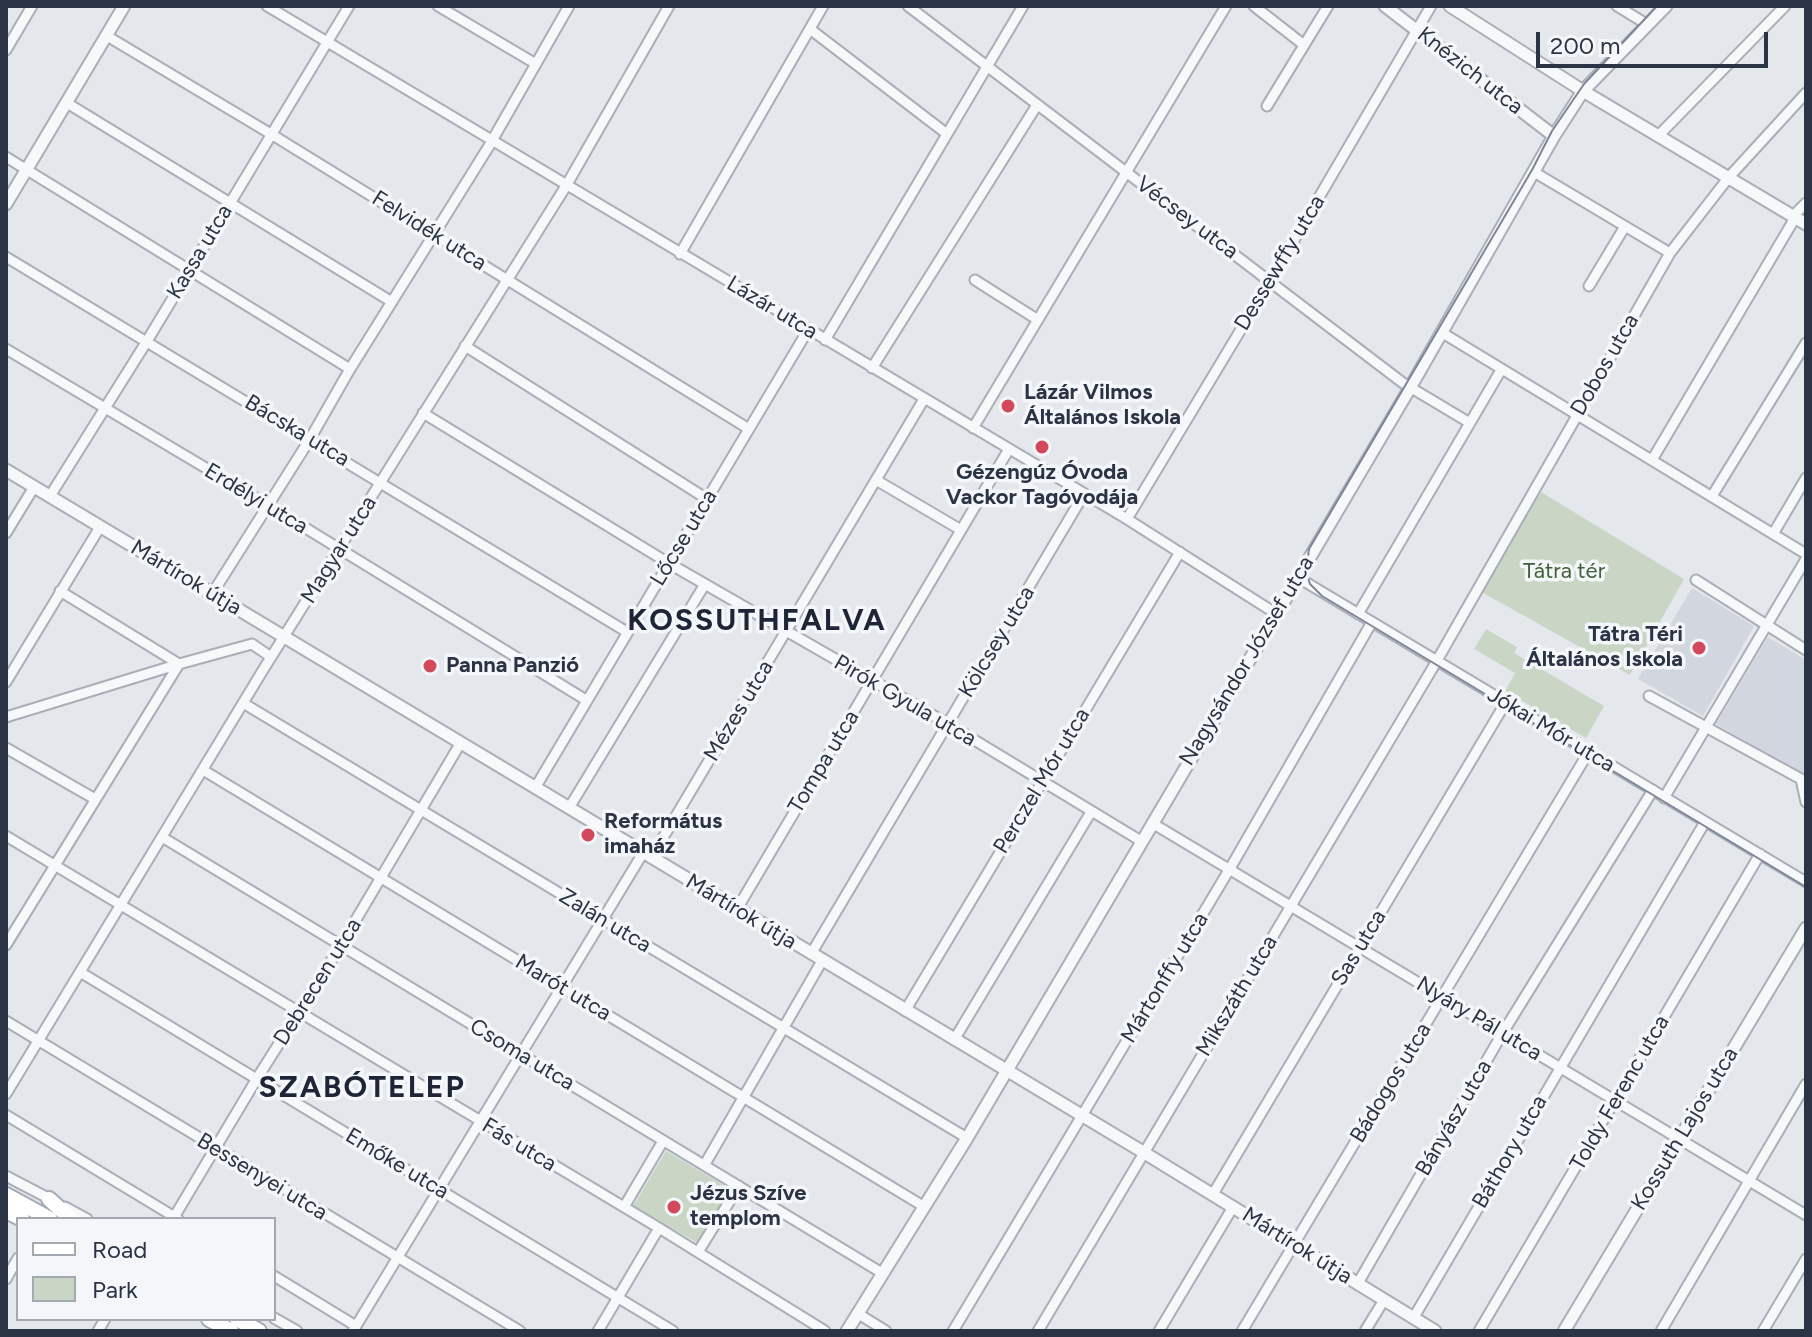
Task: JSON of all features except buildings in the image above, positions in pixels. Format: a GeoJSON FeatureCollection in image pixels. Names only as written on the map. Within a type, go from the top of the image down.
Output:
{"type":"FeatureCollection","features":[{"type":"Feature","properties":{"kind":"main road"},"geometry":{"type":"LineString","coordinates":[[6,1195],[46,1217]]}},
{"type":"Feature","properties":{"kind":"main road"},"geometry":{"type":"LineString","coordinates":[[49,1199],[69,1217]]}},
{"type":"Feature","properties":{"kind":"main road"},"geometry":{"type":"LineString","coordinates":[[213,1321],[231,1331]]}},
{"type":"Feature","properties":{"kind":"main road"},"geometry":{"type":"LineString","coordinates":[[241,1321],[259,1331]]}},
{"type":"Feature","properties":{"kind":"street"},"geometry":{"type":"LineString","coordinates":[[6,50],[32,6]]}},
{"type":"Feature","properties":{"kind":"street"},"geometry":{"type":"LineString","coordinates":[[6,204],[124,6]]}},
{"type":"Feature","properties":{"kind":"street","name":"Lázár utca"},"geometry":{"type":"LineString","coordinates":[[267,6],[1127,519],[1275,613]]}},
{"type":"Feature","properties":{"kind":"street","name":"Kassa utca"},"geometry":{"type":"LineString","coordinates":[[50,496],[349,6]]}},
{"type":"Feature","properties":{"kind":"street"},"geometry":{"type":"LineString","coordinates":[[438,6],[536,64]]}},
{"type":"Feature","properties":{"kind":"street"},"geometry":{"type":"LineString","coordinates":[[212,594],[492,140],[569,6]]}},
{"type":"Feature","properties":{"kind":"street","name":"Magyar utca"},"geometry":{"type":"LineString","coordinates":[[6,1094],[271,657],[566,186],[669,6]]}},
{"type":"Feature","properties":{"kind":"street"},"geometry":{"type":"LineString","coordinates":[[680,254],[823,6]]}},
{"type":"Feature","properties":{"kind":"street","name":"Vécsey utca"},"geometry":{"type":"LineString","coordinates":[[908,6],[1410,388],[1470,423]]}},
{"type":"Feature","properties":{"kind":"street"},"geometry":{"type":"LineString","coordinates":[[825,340],[1023,6]]}},
{"type":"Feature","properties":{"kind":"street"},"geometry":{"type":"LineString","coordinates":[[973,428],[1226,6]]}},
{"type":"Feature","properties":{"kind":"street"},"geometry":{"type":"LineString","coordinates":[[1254,6],[1304,45]]}},
{"type":"Feature","properties":{"kind":"street"},"geometry":{"type":"LineString","coordinates":[[1267,106],[1328,6]]}},
{"type":"Feature","properties":{"kind":"street","name":"Knézich utca"},"geometry":{"type":"LineString","coordinates":[[1385,6],[1554,136]]}},
{"type":"Feature","properties":{"kind":"street","name":"Dessewffy utca"},"geometry":{"type":"LineString","coordinates":[[1127,519],[1431,6]]}},
{"type":"Feature","properties":{"kind":"street"},"geometry":{"type":"LineString","coordinates":[[1450,6],[1583,91],[1806,224]]}},
{"type":"Feature","properties":{"kind":"street"},"geometry":{"type":"LineString","coordinates":[[1617,6],[1648,25]]}},
{"type":"Feature","properties":{"kind":"street","name":"Nagysándor József utca"},"geometry":{"type":"LineString","coordinates":[[847,1331],[967,1138],[1410,388],[1554,136],[1583,91],[1666,6]]}},
{"type":"Feature","properties":{"kind":"street"},"geometry":{"type":"LineString","coordinates":[[1659,135],[1785,6]]}},
{"type":"Feature","properties":{"kind":"street"},"geometry":{"type":"LineString","coordinates":[[810,29],[947,134]]}},
{"type":"Feature","properties":{"kind":"street","name":"Felvidék utca"},"geometry":{"type":"LineString","coordinates":[[107,36],[749,429]]}},
{"type":"Feature","properties":{"kind":"street","name":"Dobos utca"},"geometry":{"type":"LineString","coordinates":[[1437,661],[1670,253],[1729,177],[1806,93]]}},
{"type":"Feature","properties":{"kind":"street"},"geometry":{"type":"LineString","coordinates":[[67,103],[392,302]]}},
{"type":"Feature","properties":{"kind":"street"},"geometry":{"type":"LineString","coordinates":[[872,368],[1037,105]]}},
{"type":"Feature","properties":{"kind":"street"},"geometry":{"type":"LineString","coordinates":[[6,157],[350,369]]}},
{"type":"Feature","properties":{"kind":"street"},"geometry":{"type":"LineString","coordinates":[[1534,172],[1670,253]]}},
{"type":"Feature","properties":{"kind":"street"},"geometry":{"type":"LineString","coordinates":[[1652,460],[1792,223],[1793,216],[1806,203]]}},
{"type":"Feature","properties":{"kind":"street"},"geometry":{"type":"LineString","coordinates":[[1589,286],[1624,228]]}},
{"type":"Feature","properties":{"kind":"street","name":"Bácska utca"},"geometry":{"type":"LineString","coordinates":[[6,257],[627,632]]}},
{"type":"Feature","properties":{"kind":"street"},"geometry":{"type":"LineString","coordinates":[[975,280],[1038,320]]}},
{"type":"Feature","properties":{"kind":"street","name":"Lőcse utca"},"geometry":{"type":"LineString","coordinates":[[535,788],[808,330]]}},
{"type":"Feature","properties":{"kind":"street"},"geometry":{"type":"LineString","coordinates":[[1441,332],[1712,496],[1806,557],[1755,635],[1707,719],[1706,728],[1664,798]]}},
{"type":"Feature","properties":{"kind":"street"},"geometry":{"type":"LineString","coordinates":[[1712,496],[1806,343]]}},
{"type":"Feature","properties":{"kind":"street"},"geometry":{"type":"LineString","coordinates":[[465,346],[707,499]]}},
{"type":"Feature","properties":{"kind":"street","name":"Erdélyi utca"},"geometry":{"type":"LineString","coordinates":[[6,349],[586,700]]}},
{"type":"Feature","properties":{"kind":"street"},"geometry":{"type":"LineString","coordinates":[[1358,614],[1501,370]]}},
{"type":"Feature","properties":{"kind":"street","name":"Mézes utca"},"geometry":{"type":"LineString","coordinates":[[354,1328],[602,920],[647,856],[787,633],[924,399]]}},
{"type":"Feature","properties":{"kind":"street","name":"Pirók Gyula utca"},"geometry":{"type":"LineString","coordinates":[[423,413],[670,564],[948,724],[1141,841]]}},
{"type":"Feature","properties":{"kind":"street","name":"Tompa utca"},"geometry":{"type":"LineString","coordinates":[[737,909],[1009,449]]}},
{"type":"Feature","properties":{"kind":"street","name":"Mártírok útja"},"geometry":{"type":"LineString","coordinates":[[6,470],[1213,1194],[1435,1331]]}},
{"type":"Feature","properties":{"kind":"street"},"geometry":{"type":"LineString","coordinates":[[1773,534],[1806,478]]}},
{"type":"Feature","properties":{"kind":"street"},"geometry":{"type":"LineString","coordinates":[[876,480],[961,530]]}},
{"type":"Feature","properties":{"kind":"street"},"geometry":{"type":"LineString","coordinates":[[6,533],[34,487]]}},
{"type":"Feature","properties":{"kind":"street","name":"Kölcsey utca"},"geometry":{"type":"LineString","coordinates":[[811,954],[1084,494]]}},
{"type":"Feature","properties":{"kind":"street"},"geometry":{"type":"LineString","coordinates":[[6,682],[100,527]]}},
{"type":"Feature","properties":{"kind":"street","name":"Perczel Mór utca"},"geometry":{"type":"LineString","coordinates":[[905,1011],[1180,552]]}},
{"type":"Feature","properties":{"kind":"street","name":"Jókai Mór utca"},"geometry":{"type":"LineString","coordinates":[[1297,577],[1806,882]]}},
{"type":"Feature","properties":{"kind":"street"},"geometry":{"type":"LineString","coordinates":[[1696,580],[1806,650]]}},
{"type":"Feature","properties":{"kind":"street"},"geometry":{"type":"LineString","coordinates":[[569,808],[705,584]]}},
{"type":"Feature","properties":{"kind":"street"},"geometry":{"type":"LineString","coordinates":[[60,591],[179,664]]}},
{"type":"Feature","properties":{"kind":"street","name":"Mártonffy utca"},"geometry":{"type":"LineString","coordinates":[[953,1331],[1229,870],[1372,622]]}},
{"type":"Feature","properties":{"kind":"street"},"geometry":{"type":"LineString","coordinates":[[6,717],[252,644],[271,657]]}},
{"type":"Feature","properties":{"kind":"street","name":"Mikszáth utca"},"geometry":{"type":"LineString","coordinates":[[1038,1331],[1437,661]]}},
{"type":"Feature","properties":{"kind":"street"},"geometry":{"type":"LineString","coordinates":[[6,945],[10,931],[55,866],[179,664]]}},
{"type":"Feature","properties":{"kind":"street"},"geometry":{"type":"LineString","coordinates":[[151,673],[158,676],[160,694]]}},
{"type":"Feature","properties":{"kind":"street"},"geometry":{"type":"LineString","coordinates":[[1649,696],[1801,779],[1806,802]]}},
{"type":"Feature","properties":{"kind":"street","name":"Sas utca"},"geometry":{"type":"LineString","coordinates":[[1213,1194],[1506,702]]}},
{"type":"Feature","properties":{"kind":"street","name":"Zalán utca"},"geometry":{"type":"LineString","coordinates":[[243,703],[967,1138]]}},
{"type":"Feature","properties":{"kind":"street","name":"Debrecen utca"},"geometry":{"type":"LineString","coordinates":[[176,1217],[460,744]]}},
{"type":"Feature","properties":{"kind":"street"},"geometry":{"type":"LineString","coordinates":[[6,748],[95,799]]}},
{"type":"Feature","properties":{"kind":"street","name":"Bádogos utca"},"geometry":{"type":"LineString","coordinates":[[1242,1331],[1588,753]]}},
{"type":"Feature","properties":{"kind":"street","name":"Marót utca"},"geometry":{"type":"LineString","coordinates":[[203,770],[923,1206]]}},
{"type":"Feature","properties":{"kind":"street","name":"Bányász utca"},"geometry":{"type":"LineString","coordinates":[[1358,1283],[1502,1034],[1653,790]]}},
{"type":"Feature","properties":{"kind":"street"},"geometry":{"type":"LineString","coordinates":[[954,1040],[1091,812]]}},
{"type":"Feature","properties":{"kind":"street","name":"Báthory utca"},"geometry":{"type":"LineString","coordinates":[[1414,1317],[1705,822]]}},
{"type":"Feature","properties":{"kind":"street","name":"Nyáry Pál utca"},"geometry":{"type":"LineString","coordinates":[[1152,823],[1806,1215]]}},
{"type":"Feature","properties":{"kind":"street","name":"Fás utca"},"geometry":{"type":"LineString","coordinates":[[6,836],[825,1331]]}},
{"type":"Feature","properties":{"kind":"street","name":"Csoma utca"},"geometry":{"type":"LineString","coordinates":[[162,837],[882,1273]]}},
{"type":"Feature","properties":{"kind":"street","name":"Toldy Ferenc utca"},"geometry":{"type":"LineString","coordinates":[[1479,1331],[1760,854]]}},
{"type":"Feature","properties":{"kind":"street","name":"Kossuth Lajos utca"},"geometry":{"type":"LineString","coordinates":[[1564,1331],[1806,928]]}},
{"type":"Feature","properties":{"kind":"street"},"geometry":{"type":"LineString","coordinates":[[705,1164],[822,961]]}},
{"type":"Feature","properties":{"kind":"street","name":"Emőke utca"},"geometry":{"type":"LineString","coordinates":[[80,972],[673,1331]]}},
{"type":"Feature","properties":{"kind":"street","name":"Bessenyei utca"},"geometry":{"type":"LineString","coordinates":[[6,1021],[520,1331]]}},
{"type":"Feature","properties":{"kind":"street"},"geometry":{"type":"LineString","coordinates":[[1661,1331],[1806,1084]]}},
{"type":"Feature","properties":{"kind":"street"},"geometry":{"type":"LineString","coordinates":[[6,1115],[173,1217]]}},
{"type":"Feature","properties":{"kind":"street"},"geometry":{"type":"LineString","coordinates":[[624,1207],[663,1141]]}},
{"type":"Feature","properties":{"kind":"street"},"geometry":{"type":"LineString","coordinates":[[6,1176],[83,1217]]}},
{"type":"Feature","properties":{"kind":"street"},"geometry":{"type":"LineString","coordinates":[[698,1252],[739,1186]]}},
{"type":"Feature","properties":{"kind":"street"},"geometry":{"type":"LineString","coordinates":[[1159,1331],[1233,1207]]}},
{"type":"Feature","properties":{"kind":"street"},"geometry":{"type":"LineString","coordinates":[[598,1331],[659,1228]]}},
{"type":"Feature","properties":{"kind":"street"},"geometry":{"type":"LineString","coordinates":[[1763,1331],[1806,1259]]}},
{"type":"Feature","properties":{"kind":"street"},"geometry":{"type":"LineString","coordinates":[[6,1279],[16,1262]]}},
{"type":"Feature","properties":{"kind":"street"},"geometry":{"type":"LineString","coordinates":[[276,1277],[354,1328]]}},
{"type":"Feature","properties":{"kind":"street"},"geometry":{"type":"LineString","coordinates":[[1365,1331],[1384,1300]]}},
{"type":"Feature","properties":{"kind":"street"},"geometry":{"type":"LineString","coordinates":[[857,1313],[886,1331]]}},
{"type":"Feature","properties":{"kind":"street"},"geometry":{"type":"LineString","coordinates":[[276,1319],[297,1331]]}},
{"type":"Feature","properties":{"kind":"shaded area","name":"Tátra Téri Általános Iskola"},"geometry":{"type":"Polygon","coordinates":[[[1692,588],[1754,626],[1703,716],[1638,679],[1692,588]]]}},
{"type":"Feature","properties":{"kind":"shaded area"},"geometry":{"type":"Polygon","coordinates":[[[1768,637],[1806,660],[1806,768],[1802,775],[1716,724],[1768,637]]]}},
{"type":"Feature","properties":{"kind":"green space","name":"Tátra tér"},"geometry":{"type":"Polygon","coordinates":[[[1541,492],[1684,579],[1630,675],[1478,590],[1541,492]]]}},
{"type":"Feature","properties":{"kind":"green space"},"geometry":{"type":"Polygon","coordinates":[[[1486,629],[1517,647],[1514,653],[1604,706],[1586,738],[1505,691],[1515,673],[1474,649],[1486,629]]]}},
{"type":"Feature","properties":{"kind":"green space"},"geometry":{"type":"Polygon","coordinates":[[[666,1151],[730,1189],[698,1243],[633,1206],[666,1151]]]}},
{"type":"Feature","properties":{"kind":"tram line"},"geometry":{"type":"LineString","coordinates":[[1657,6],[1584,84],[1552,131],[1309,549],[1306,572],[1310,584],[1322,596],[1806,887]]}},
{"type":"Feature","properties":{"kind":"place","name":"Lázár Vilmos Általános Iskola"},"geometry":{"type":"Point","coordinates":[1008,406]}},
{"type":"Feature","properties":{"kind":"place","name":"Gézengúz Óvoda Vackor Tagóvodája"},"geometry":{"type":"Point","coordinates":[1042,447]}},
{"type":"Feature","properties":{"kind":"place","name":"Tátra Téri Általános Iskola"},"geometry":{"type":"Point","coordinates":[1699,648]}},
{"type":"Feature","properties":{"kind":"place","name":"Panna Panzió"},"geometry":{"type":"Point","coordinates":[430,666]}},
{"type":"Feature","properties":{"kind":"place","name":"Református imaház"},"geometry":{"type":"Point","coordinates":[588,835]}},
{"type":"Feature","properties":{"kind":"place","name":"Jézus Szíve templom"},"geometry":{"type":"Point","coordinates":[674,1207]}},
{"type":"Feature","properties":{"kind":"district","name":"KOSSUTHFALVA"},"geometry":{"type":"Point","coordinates":[757,621]}},
{"type":"Feature","properties":{"kind":"district","name":"SZABÓTELEP"},"geometry":{"type":"Point","coordinates":[362,1088]}}]}
